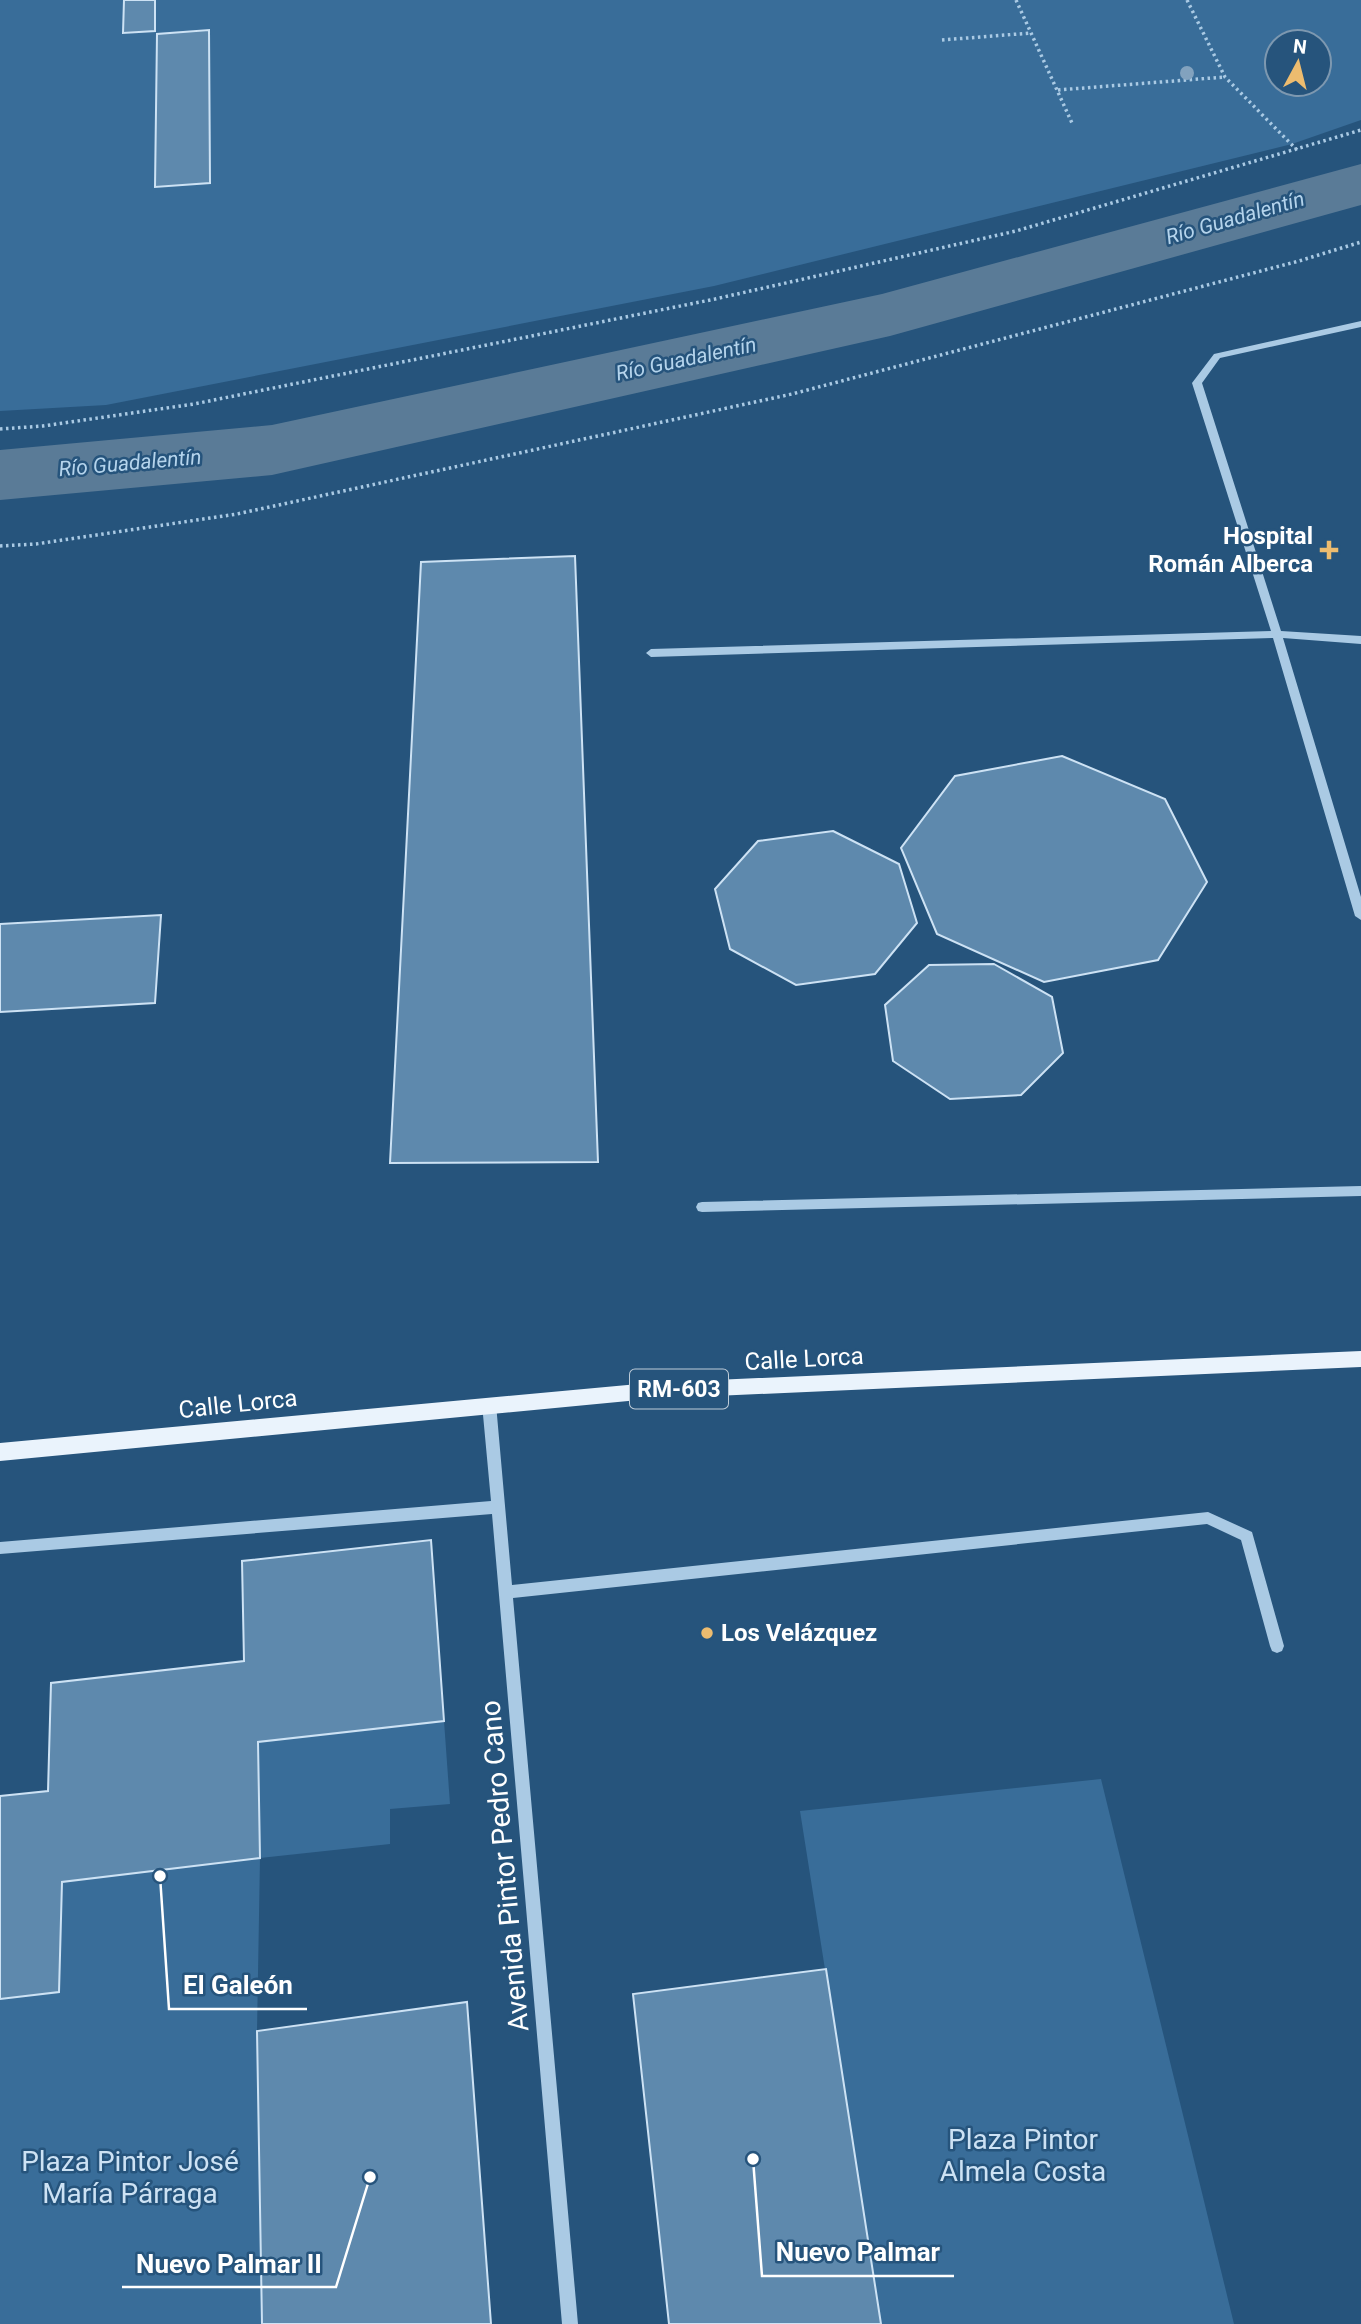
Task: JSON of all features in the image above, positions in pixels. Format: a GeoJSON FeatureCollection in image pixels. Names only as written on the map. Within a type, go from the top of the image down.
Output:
{"type":"FeatureCollection","features":[{"type":"Feature","properties":{"kind":"main road","name":"Calle Lorca"},"geometry":{"type":"LineString","coordinates":[[0,1452],[649,1391],[1361,1359]]}},
{"type":"Feature","properties":{"kind":"street"},"geometry":{"type":"LineString","coordinates":[[1361,324],[1217,356],[1197,383],[1277,634],[1361,916]]}},
{"type":"Feature","properties":{"kind":"street"},"geometry":{"type":"LineString","coordinates":[[651,653],[1277,634],[1361,640]]}},
{"type":"Feature","properties":{"kind":"street"},"geometry":{"type":"LineString","coordinates":[[702,1207],[1361,1191]]}},
{"type":"Feature","properties":{"kind":"street","name":"Avenida Pintor Pedro Cano"},"geometry":{"type":"LineString","coordinates":[[489,1404],[570,2324]]}},
{"type":"Feature","properties":{"kind":"street"},"geometry":{"type":"LineString","coordinates":[[0,1548],[497,1507]]}},
{"type":"Feature","properties":{"kind":"street"},"geometry":{"type":"LineString","coordinates":[[505,1592],[1208,1518],[1247,1536],[1278,1646]]}},
{"type":"Feature","properties":{"kind":"path"},"geometry":{"type":"LineString","coordinates":[[1016,0],[1072,124]]}},
{"type":"Feature","properties":{"kind":"path"},"geometry":{"type":"LineString","coordinates":[[1187,0],[1226,77],[1297,150]]}},
{"type":"Feature","properties":{"kind":"path"},"geometry":{"type":"LineString","coordinates":[[943,40],[1031,33]]}},
{"type":"Feature","properties":{"kind":"path"},"geometry":{"type":"LineString","coordinates":[[1058,90],[1226,77]]}},
{"type":"Feature","properties":{"kind":"path"},"geometry":{"type":"LineString","coordinates":[[0,429],[43,426],[194,404],[715,299],[1016,231],[1361,130]]}},
{"type":"Feature","properties":{"kind":"path"},"geometry":{"type":"LineString","coordinates":[[0,546],[36,544],[237,513],[792,394],[1299,261],[1361,242]]}},
{"type":"Feature","properties":{"kind":"green space"},"geometry":{"type":"Polygon","coordinates":[[[0,0],[1361,0],[1361,120],[1292,144],[714,286],[106,405],[0,411],[0,0]]]}},
{"type":"Feature","properties":{"kind":"green space","name":"Plaza Pintor José María Párraga"},"geometry":{"type":"Polygon","coordinates":[[[444,1721],[450,1804],[390,1809],[390,1844],[260,1858],[257,2031],[262,2324],[0,2324],[0,1999],[59,1992],[62,1882],[258,1742],[444,1721]]]}},
{"type":"Feature","properties":{"kind":"green space","name":"Plaza Pintor Almela Costa"},"geometry":{"type":"Polygon","coordinates":[[[1101,1779],[1234,2324],[881,2324],[800,1811],[1101,1779]]]}},
{"type":"Feature","properties":{"kind":"building"},"geometry":{"type":"Polygon","coordinates":[[[124,0],[155,0],[155,31],[123,33],[124,0]]]}},
{"type":"Feature","properties":{"kind":"building"},"geometry":{"type":"Polygon","coordinates":[[[209,30],[210,183],[155,187],[157,34],[209,30]]]}},
{"type":"Feature","properties":{"kind":"building"},"geometry":{"type":"Polygon","coordinates":[[[575,556],[598,1162],[390,1163],[421,562],[575,556]]]}},
{"type":"Feature","properties":{"kind":"building"},"geometry":{"type":"Polygon","coordinates":[[[1062,756],[1165,799],[1207,882],[1158,960],[1044,982],[937,934],[901,848],[955,776],[1062,756]]]}},
{"type":"Feature","properties":{"kind":"building"},"geometry":{"type":"Polygon","coordinates":[[[833,831],[899,864],[917,923],[875,974],[796,985],[730,949],[715,889],[758,841],[833,831]]]}},
{"type":"Feature","properties":{"kind":"building"},"geometry":{"type":"Polygon","coordinates":[[[161,915],[155,1003],[0,1012],[0,924],[161,915]]]}},
{"type":"Feature","properties":{"kind":"building"},"geometry":{"type":"Polygon","coordinates":[[[994,964],[1052,997],[1063,1053],[1021,1095],[950,1099],[893,1061],[885,1005],[929,965],[994,964]]]}},
{"type":"Feature","properties":{"kind":"building"},"geometry":{"type":"Polygon","coordinates":[[[431,1540],[444,1721],[258,1742],[260,1858],[62,1882],[59,1992],[0,1999],[0,1796],[48,1791],[51,1683],[244,1661],[242,1561],[431,1540]]]}},
{"type":"Feature","properties":{"kind":"building"},"geometry":{"type":"Polygon","coordinates":[[[826,1969],[881,2324],[669,2324],[633,1994],[826,1969]]]}},
{"type":"Feature","properties":{"kind":"building"},"geometry":{"type":"Polygon","coordinates":[[[467,2002],[491,2324],[262,2324],[257,2031],[467,2002]]]}},
{"type":"Feature","properties":{"kind":"waterway","name":"Río Guadalentín"},"geometry":{"type":"LineString","coordinates":[[0,475],[272,450],[890,314],[1361,184]]}},
{"type":"Feature","properties":{"kind":"place","name":"Hospital Román Alberca"},"geometry":{"type":"Point","coordinates":[1329,550]}},
{"type":"Feature","properties":{"kind":"place","name":"Los Velázquez"},"geometry":{"type":"Point","coordinates":[707,1633]}},
{"type":"Feature","properties":{"kind":"place","name":"El Galeón"},"geometry":{"type":"Point","coordinates":[160,1876]}},
{"type":"Feature","properties":{"kind":"place","name":"Nuevo Palmar"},"geometry":{"type":"Point","coordinates":[753,2159]}},
{"type":"Feature","properties":{"kind":"place","name":"Nuevo Palmar II"},"geometry":{"type":"Point","coordinates":[370,2177]}}]}
